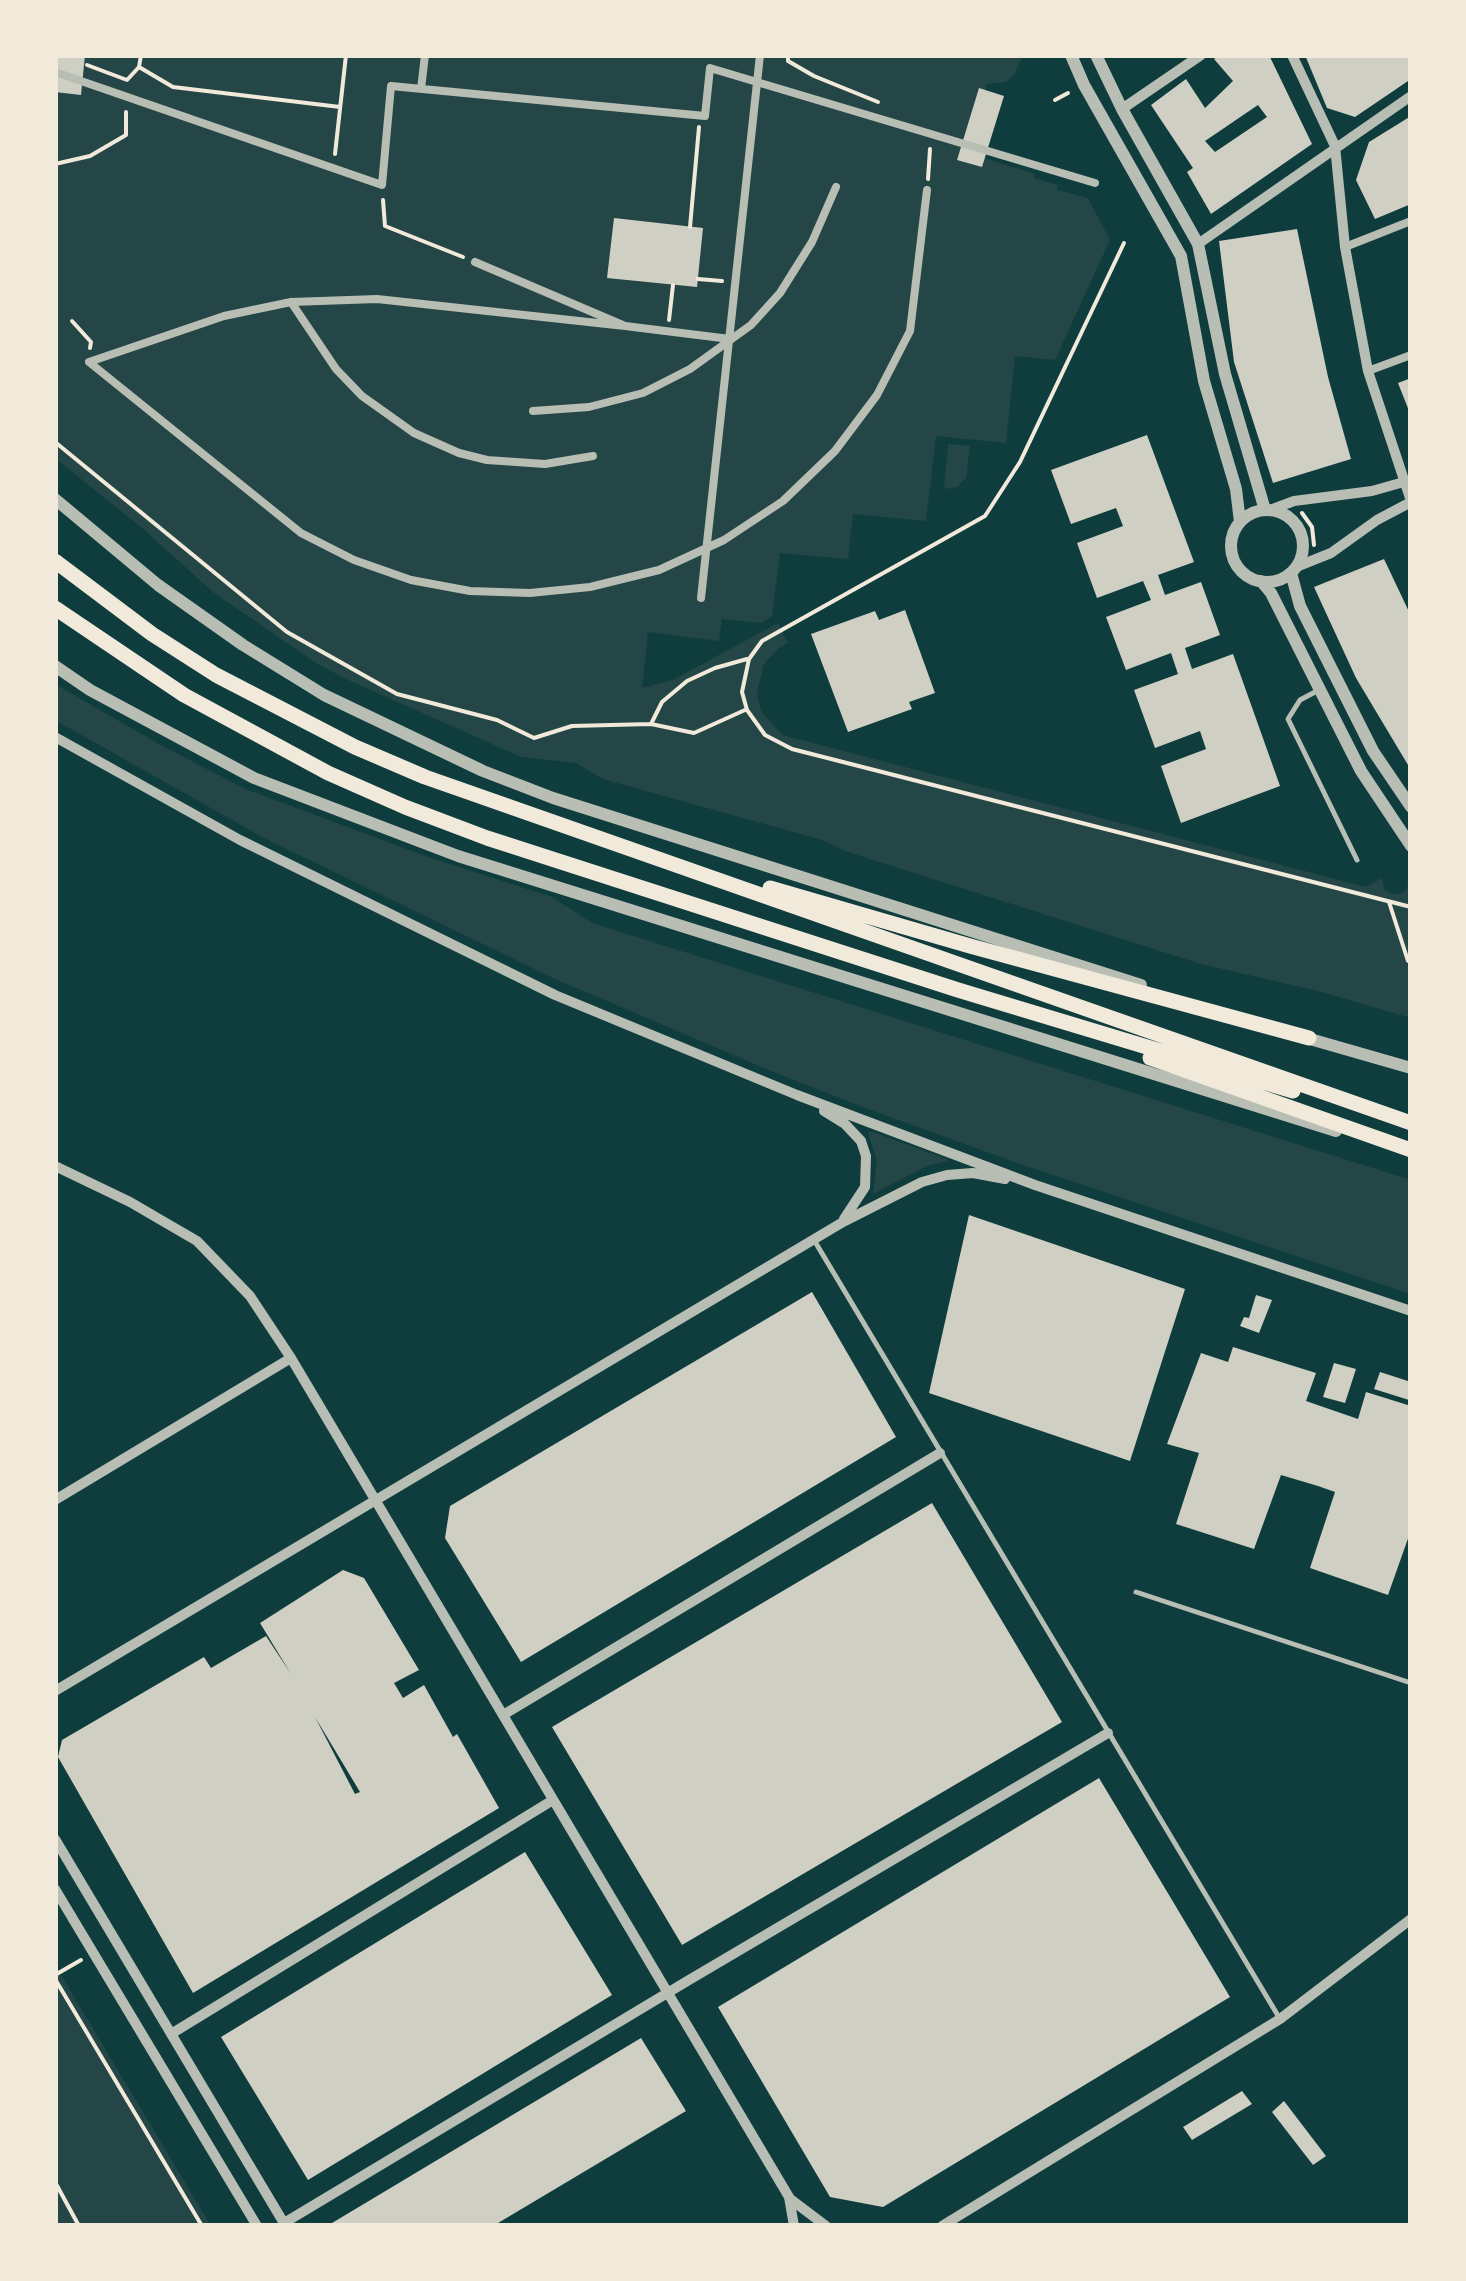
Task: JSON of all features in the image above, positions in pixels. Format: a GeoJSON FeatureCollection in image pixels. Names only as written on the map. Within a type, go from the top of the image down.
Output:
{"type":"FeatureCollection","features":[{"type":"Feature","properties":{"kind":"main road"},"geometry":{"type":"LineString","coordinates":[[55,562],[152,634],[216,675],[288,714],[425,777],[1411,1125]]}},
{"type":"Feature","properties":{"kind":"main road"},"geometry":{"type":"LineString","coordinates":[[55,608],[184,695],[328,772],[405,807],[506,844],[958,990],[1411,1125]]}},
{"type":"Feature","properties":{"kind":"main road"},"geometry":{"type":"LineString","coordinates":[[574,830],[970,946],[1309,1038]]}},
{"type":"Feature","properties":{"kind":"main road"},"geometry":{"type":"LineString","coordinates":[[958,990],[1411,1152]]}},
{"type":"Feature","properties":{"kind":"street"},"geometry":{"type":"LineString","coordinates":[[421,89],[424,55]]}},
{"type":"Feature","properties":{"kind":"street"},"geometry":{"type":"LineString","coordinates":[[700,598],[760,55]]}},
{"type":"Feature","properties":{"kind":"street"},"geometry":{"type":"LineString","coordinates":[[1072,55],[1084,85],[1180,256],[1204,381],[1236,490],[1240,522],[1231,542],[1232,553],[1242,572],[1261,581],[1271,593],[1360,771],[1411,846]]}},
{"type":"Feature","properties":{"kind":"street"},"geometry":{"type":"LineString","coordinates":[[1096,55],[1122,110],[1198,244],[1225,374],[1268,510]]}},
{"type":"Feature","properties":{"kind":"street"},"geometry":{"type":"LineString","coordinates":[[1122,110],[1201,55]]}},
{"type":"Feature","properties":{"kind":"street"},"geometry":{"type":"LineString","coordinates":[[1261,581],[1282,579],[1411,501],[1408,481],[1368,372],[1345,247],[1335,146],[1292,55]]}},
{"type":"Feature","properties":{"kind":"street"},"geometry":{"type":"LineString","coordinates":[[55,72],[382,185],[391,86],[705,116],[710,68],[1095,183]]}},
{"type":"Feature","properties":{"kind":"street"},"geometry":{"type":"LineString","coordinates":[[1198,244],[1411,96]]}},
{"type":"Feature","properties":{"kind":"street"},"geometry":{"type":"LineString","coordinates":[[533,410],[589,407],[643,393],[690,369],[751,325],[780,293],[812,242],[836,186]]}},
{"type":"Feature","properties":{"kind":"street"},"geometry":{"type":"LineString","coordinates":[[89,362],[301,533],[354,560],[411,580],[470,590],[530,593],[590,587],[659,570],[706,548],[783,500],[835,452],[878,394],[910,331],[927,190]]}},
{"type":"Feature","properties":{"kind":"street"},"geometry":{"type":"LineString","coordinates":[[1345,247],[1411,221]]}},
{"type":"Feature","properties":{"kind":"street"},"geometry":{"type":"LineString","coordinates":[[475,262],[624,326]]}},
{"type":"Feature","properties":{"kind":"street"},"geometry":{"type":"LineString","coordinates":[[89,362],[224,316],[290,302],[377,299],[730,339]]}},
{"type":"Feature","properties":{"kind":"street"},"geometry":{"type":"LineString","coordinates":[[290,302],[336,370],[362,396],[414,433],[459,453],[487,460],[545,464],[593,456]]}},
{"type":"Feature","properties":{"kind":"street"},"geometry":{"type":"LineString","coordinates":[[1368,372],[1411,355]]}},
{"type":"Feature","properties":{"kind":"street"},"geometry":{"type":"LineString","coordinates":[[1240,522],[1256,512],[1294,501],[1372,491],[1408,481]]}},
{"type":"Feature","properties":{"kind":"street"},"geometry":{"type":"LineString","coordinates":[[55,499],[158,585],[243,645],[324,695],[484,771],[554,798],[1411,1068]]}},
{"type":"Feature","properties":{"kind":"street"},"geometry":{"type":"LineString","coordinates":[[1268,510],[1281,513],[1297,526],[1303,546],[1294,570],[1300,606],[1373,751],[1411,807]]}},
{"type":"Feature","properties":{"kind":"street"},"geometry":{"type":"LineString","coordinates":[[55,666],[90,690],[254,778],[458,856],[952,1013],[1411,1152]]}},
{"type":"Feature","properties":{"kind":"street"},"geometry":{"type":"LineString","coordinates":[[55,737],[356,900],[554,995],[797,1096],[1036,1185],[1411,1310]]}},
{"type":"Feature","properties":{"kind":"street"},"geometry":{"type":"LineString","coordinates":[[797,1096],[845,1124],[860,1141],[866,1156],[865,1187],[842,1222]]}},
{"type":"Feature","properties":{"kind":"street"},"geometry":{"type":"LineString","coordinates":[[55,1166],[130,1202],[197,1241],[250,1296],[788,2197],[794,2226]]}},
{"type":"Feature","properties":{"kind":"street"},"geometry":{"type":"LineString","coordinates":[[55,1691],[842,1222],[922,1182],[948,1175],[973,1172],[1036,1185]]}},
{"type":"Feature","properties":{"kind":"street"},"geometry":{"type":"LineString","coordinates":[[55,1500],[290,1358]]}},
{"type":"Feature","properties":{"kind":"street"},"geometry":{"type":"LineString","coordinates":[[503,1716],[940,1453]]}},
{"type":"Feature","properties":{"kind":"street"},"geometry":{"type":"LineString","coordinates":[[55,1840],[285,2225],[667,1992],[1108,1733]]}},
{"type":"Feature","properties":{"kind":"street"},"geometry":{"type":"LineString","coordinates":[[171,2034],[553,1800]]}},
{"type":"Feature","properties":{"kind":"street"},"geometry":{"type":"LineString","coordinates":[[55,1889],[257,2226]]}},
{"type":"Feature","properties":{"kind":"street"},"geometry":{"type":"LineString","coordinates":[[942,2226],[1280,2019],[1411,1919]]}},
{"type":"Feature","properties":{"kind":"street"},"geometry":{"type":"LineString","coordinates":[[788,2197],[826,2226]]}},
{"type":"Feature","properties":{"kind":"lane"},"geometry":{"type":"LineString","coordinates":[[1320,689],[1300,700],[1288,719],[1357,860]]}},
{"type":"Feature","properties":{"kind":"lane"},"geometry":{"type":"LineString","coordinates":[[813,1240],[1280,2019]]}},
{"type":"Feature","properties":{"kind":"lane"},"geometry":{"type":"LineString","coordinates":[[1136,1592],[1411,1683]]}},
{"type":"Feature","properties":{"kind":"path"},"geometry":{"type":"LineString","coordinates":[[140,67],[141,55]]}},
{"type":"Feature","properties":{"kind":"path"},"geometry":{"type":"LineString","coordinates":[[334,169],[346,55]]}},
{"type":"Feature","properties":{"kind":"path"},"geometry":{"type":"LineString","coordinates":[[788,55],[788,61],[814,76],[892,108],[912,128]]}},
{"type":"Feature","properties":{"kind":"path"},"geometry":{"type":"LineString","coordinates":[[87,65],[127,80],[140,67]]}},
{"type":"Feature","properties":{"kind":"path"},"geometry":{"type":"LineString","coordinates":[[140,67],[173,87],[340,107]]}},
{"type":"Feature","properties":{"kind":"path"},"geometry":{"type":"LineString","coordinates":[[55,164],[90,156],[126,135],[126,96]]}},
{"type":"Feature","properties":{"kind":"path"},"geometry":{"type":"LineString","coordinates":[[690,227],[700,116]]}},
{"type":"Feature","properties":{"kind":"path"},"geometry":{"type":"LineString","coordinates":[[927,190],[931,134]]}},
{"type":"Feature","properties":{"kind":"path"},"geometry":{"type":"LineString","coordinates":[[382,185],[385,226],[475,262]]}},
{"type":"Feature","properties":{"kind":"path"},"geometry":{"type":"LineString","coordinates":[[1124,243],[1020,462],[985,516],[762,641],[749,659],[742,692],[747,710],[765,735],[792,749],[1411,907]]}},
{"type":"Feature","properties":{"kind":"path"},"geometry":{"type":"LineString","coordinates":[[668,327],[673,285]]}},
{"type":"Feature","properties":{"kind":"path"},"geometry":{"type":"LineString","coordinates":[[72,321],[91,342],[89,362]]}},
{"type":"Feature","properties":{"kind":"path"},"geometry":{"type":"LineString","coordinates":[[55,442],[287,632],[397,694],[496,720],[534,738],[572,726],[651,724],[694,733],[747,710]]}},
{"type":"Feature","properties":{"kind":"path"},"geometry":{"type":"LineString","coordinates":[[1294,501],[1312,527],[1316,560]]}},
{"type":"Feature","properties":{"kind":"path"},"geometry":{"type":"LineString","coordinates":[[651,724],[662,702],[687,681],[749,659]]}},
{"type":"Feature","properties":{"kind":"path"},"geometry":{"type":"LineString","coordinates":[[1389,902],[1411,961]]}},
{"type":"Feature","properties":{"kind":"path"},"geometry":{"type":"LineString","coordinates":[[94,1952],[55,1977],[202,2226]]}},
{"type":"Feature","properties":{"kind":"path"},"geometry":{"type":"LineString","coordinates":[[55,2182],[79,2226]]}},
{"type":"Feature","properties":{"kind":"shaded area"},"geometry":{"type":"Polygon","coordinates":[[[66,55],[1023,55],[1014,75],[1006,82],[987,84],[968,153],[1035,174],[1034,178],[1058,185],[1057,190],[1088,198],[1110,240],[1055,360],[1015,356],[1006,443],[936,436],[926,521],[853,514],[848,559],[780,553],[772,616],[761,623],[722,619],[719,641],[648,632],[642,688],[673,680],[778,623],[788,643],[764,664],[757,693],[761,711],[782,735],[1366,887],[1382,878],[1384,889],[1392,894],[1401,894],[1408,881],[1411,1018],[1201,964],[848,852],[822,840],[603,779],[576,763],[521,757],[316,663],[213,592],[55,458],[55,82],[63,84],[66,55]]]}},
{"type":"Feature","properties":{"kind":"shaded area"},"geometry":{"type":"Polygon","coordinates":[[[948,444],[970,446],[966,478],[957,487],[944,489],[948,444]]]}},
{"type":"Feature","properties":{"kind":"shaded area"},"geometry":{"type":"Polygon","coordinates":[[[55,684],[248,790],[428,857],[552,897],[592,923],[1411,1180],[1411,1294],[1023,1165],[868,1109],[553,978],[264,838],[55,720],[55,684]]]}},
{"type":"Feature","properties":{"kind":"shaded area"},"geometry":{"type":"Polygon","coordinates":[[[870,1131],[948,1161],[927,1166],[873,1194],[877,1161],[870,1131]]]}},
{"type":"Feature","properties":{"kind":"shaded area"},"geometry":{"type":"Polygon","coordinates":[[[55,1965],[211,2226],[55,2226],[55,1965]]]}},
{"type":"Feature","properties":{"kind":"building"},"geometry":{"type":"Polygon","coordinates":[[[58,55],[85,55],[81,95],[55,92],[58,55]]]}},
{"type":"Feature","properties":{"kind":"building"},"geometry":{"type":"Polygon","coordinates":[[[1221,55],[1269,55],[1312,144],[1211,214],[1187,172],[1193,168],[1151,105],[1186,79],[1205,108],[1233,81],[1214,59],[1221,55]],[[1258,105],[1205,141],[1215,152],[1267,117],[1258,105]]]}},
{"type":"Feature","properties":{"kind":"building"},"geometry":{"type":"Polygon","coordinates":[[[1305,55],[1411,55],[1411,79],[1355,117],[1327,108],[1305,55]]]}},
{"type":"Feature","properties":{"kind":"building"},"geometry":{"type":"Polygon","coordinates":[[[979,88],[1004,96],[982,167],[957,160],[979,88]]]}},
{"type":"Feature","properties":{"kind":"building"},"geometry":{"type":"Polygon","coordinates":[[[1411,116],[1411,204],[1375,219],[1356,180],[1369,142],[1411,116]]]}},
{"type":"Feature","properties":{"kind":"building"},"geometry":{"type":"Polygon","coordinates":[[[614,218],[703,228],[697,287],[607,278],[614,218]]]}},
{"type":"Feature","properties":{"kind":"building"},"geometry":{"type":"Polygon","coordinates":[[[1297,229],[1328,377],[1351,459],[1273,483],[1234,362],[1219,241],[1297,229]]]}},
{"type":"Feature","properties":{"kind":"building"},"geometry":{"type":"Polygon","coordinates":[[[1411,378],[1411,416],[1398,383],[1411,378]]]}},
{"type":"Feature","properties":{"kind":"building"},"geometry":{"type":"Polygon","coordinates":[[[1147,435],[1194,562],[1158,575],[1165,595],[1201,582],[1220,635],[1185,648],[1192,669],[1233,654],[1280,786],[1181,823],[1161,766],[1206,749],[1200,731],[1155,748],[1134,690],[1178,674],[1171,653],[1126,670],[1106,617],[1151,600],[1143,581],[1097,598],[1077,543],[1123,526],[1116,508],[1071,524],[1051,470],[1147,435]]]}},
{"type":"Feature","properties":{"kind":"building"},"geometry":{"type":"Polygon","coordinates":[[[1384,559],[1411,616],[1411,770],[1356,678],[1314,587],[1384,559]]]}},
{"type":"Feature","properties":{"kind":"building"},"geometry":{"type":"Polygon","coordinates":[[[905,610],[935,693],[909,702],[912,709],[848,732],[811,634],[875,611],[879,620],[905,610]]]}},
{"type":"Feature","properties":{"kind":"building"},"geometry":{"type":"Polygon","coordinates":[[[969,1215],[1185,1289],[1130,1461],[929,1393],[969,1215]]]}},
{"type":"Feature","properties":{"kind":"building"},"geometry":{"type":"Polygon","coordinates":[[[812,1292],[896,1437],[521,1662],[445,1538],[450,1506],[812,1292]]]}},
{"type":"Feature","properties":{"kind":"building"},"geometry":{"type":"Polygon","coordinates":[[[1256,1295],[1272,1300],[1259,1333],[1240,1326],[1244,1317],[1249,1318],[1256,1295]]]}},
{"type":"Feature","properties":{"kind":"building"},"geometry":{"type":"Polygon","coordinates":[[[1233,1347],[1316,1373],[1306,1401],[1358,1419],[1366,1392],[1411,1406],[1411,1530],[1388,1595],[1310,1568],[1335,1492],[1318,1486],[1281,1475],[1254,1549],[1176,1524],[1199,1453],[1167,1444],[1201,1353],[1228,1362],[1233,1347]]]}},
{"type":"Feature","properties":{"kind":"building"},"geometry":{"type":"Polygon","coordinates":[[[1334,1363],[1356,1369],[1345,1403],[1323,1397],[1334,1363]]]}},
{"type":"Feature","properties":{"kind":"building"},"geometry":{"type":"Polygon","coordinates":[[[1380,1372],[1411,1382],[1409,1400],[1374,1389],[1380,1372]]]}},
{"type":"Feature","properties":{"kind":"building"},"geometry":{"type":"Polygon","coordinates":[[[932,1503],[1062,1722],[682,1945],[552,1727],[932,1503]]]}},
{"type":"Feature","properties":{"kind":"building"},"geometry":{"type":"Polygon","coordinates":[[[343,1570],[364,1578],[419,1670],[394,1683],[403,1698],[424,1685],[499,1808],[193,1993],[58,1757],[62,1740],[204,1657],[211,1668],[266,1636],[291,1674],[260,1623],[343,1570]],[[315,1717],[355,1794],[360,1792],[315,1717]]]}},
{"type":"Feature","properties":{"kind":"building"},"geometry":{"type":"Polygon","coordinates":[[[1099,1778],[1230,1997],[883,2207],[830,2197],[718,2007],[1099,1778]]]}},
{"type":"Feature","properties":{"kind":"building"},"geometry":{"type":"Polygon","coordinates":[[[525,1852],[612,1995],[308,2180],[221,2037],[525,1852]]]}},
{"type":"Feature","properties":{"kind":"building"},"geometry":{"type":"Polygon","coordinates":[[[641,2038],[686,2111],[493,2226],[333,2226],[332,2223],[641,2038]]]}},
{"type":"Feature","properties":{"kind":"building"},"geometry":{"type":"Polygon","coordinates":[[[1242,2091],[1252,2104],[1192,2140],[1183,2127],[1242,2091]]]}},
{"type":"Feature","properties":{"kind":"building"},"geometry":{"type":"Polygon","coordinates":[[[1284,2101],[1326,2156],[1313,2165],[1272,2112],[1284,2101]]]}}]}
